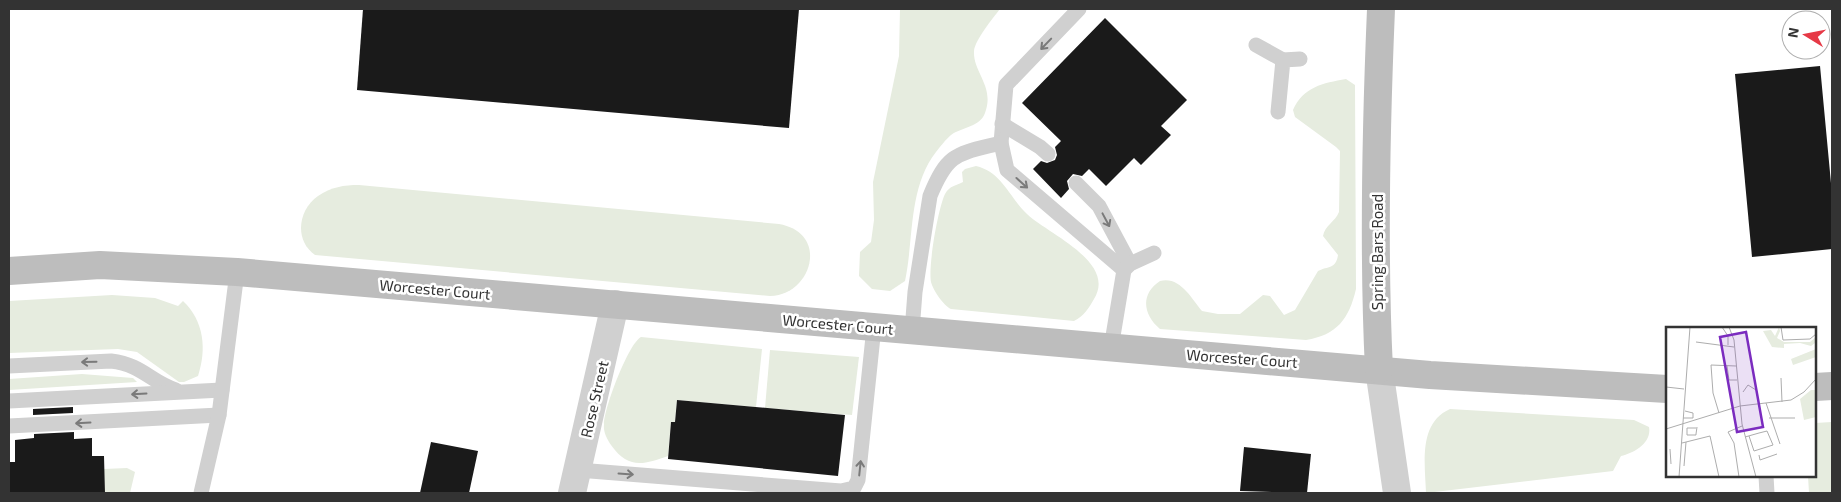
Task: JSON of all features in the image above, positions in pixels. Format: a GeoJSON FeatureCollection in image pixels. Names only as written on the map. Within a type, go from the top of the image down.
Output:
{"type":"FeatureCollection","features":[{"type":"Feature","properties":{"kind":"street","name":"Spring Bars Road"},"geometry":{"type":"LineString","coordinates":[[1381,9],[1377,236],[1379,369],[1397,493]]}},
{"type":"Feature","properties":{"kind":"street","name":"Worcester Court"},"geometry":{"type":"LineString","coordinates":[[9,271],[100,265],[237,272],[1111,348],[1513,380],[1666,389]]}},
{"type":"Feature","properties":{"kind":"street","name":"Rose Street"},"geometry":{"type":"LineString","coordinates":[[575,482],[615,304]]}},
{"type":"Feature","properties":{"kind":"street"},"geometry":{"type":"LineString","coordinates":[[1816,387],[1832,386]]}},
{"type":"Feature","properties":{"kind":"lane"},"geometry":{"type":"LineString","coordinates":[[1079,9],[1006,85],[1001,143],[1008,170],[1127,267]]}},
{"type":"Feature","properties":{"kind":"lane"},"geometry":{"type":"LineString","coordinates":[[1256,45],[1283,60],[1300,60]]}},
{"type":"Feature","properties":{"kind":"lane"},"geometry":{"type":"LineString","coordinates":[[1278,112],[1283,60]]}},
{"type":"Feature","properties":{"kind":"lane"},"geometry":{"type":"LineString","coordinates":[[1002,124],[1048,154]]}},
{"type":"Feature","properties":{"kind":"lane"},"geometry":{"type":"LineString","coordinates":[[912,331],[915,292],[930,196],[935,183],[942,169],[960,153],[1001,143]]}},
{"type":"Feature","properties":{"kind":"lane"},"geometry":{"type":"LineString","coordinates":[[1076,183],[1099,206],[1127,267],[1111,348]]}},
{"type":"Feature","properties":{"kind":"lane"},"geometry":{"type":"LineString","coordinates":[[1127,267],[1154,253]]}},
{"type":"Feature","properties":{"kind":"lane"},"geometry":{"type":"LineString","coordinates":[[201,493],[219,415],[237,272]]}},
{"type":"Feature","properties":{"kind":"lane"},"geometry":{"type":"LineString","coordinates":[[575,482],[841,491],[854,488],[858,480],[874,327]]}},
{"type":"Feature","properties":{"kind":"lane"},"geometry":{"type":"LineString","coordinates":[[9,366],[111,361],[125,363],[141,369],[164,386],[183,392]]}},
{"type":"Feature","properties":{"kind":"lane"},"geometry":{"type":"LineString","coordinates":[[9,401],[222,390]]}},
{"type":"Feature","properties":{"kind":"lane"},"geometry":{"type":"LineString","coordinates":[[9,426],[219,415]]}},
{"type":"Feature","properties":{"kind":"lane"},"geometry":{"type":"LineString","coordinates":[[1766,477],[1767,493]]}},
{"type":"Feature","properties":{"kind":"shaded area"},"geometry":{"type":"Polygon","coordinates":[[[900,9],[1000,9],[981,35],[974,51],[977,66],[986,87],[987,103],[985,113],[983,118],[975,124],[955,132],[949,137],[927,166],[916,198],[905,281],[890,291],[872,289],[859,276],[860,252],[871,242],[874,220],[873,182],[899,56],[900,9]]]}},
{"type":"Feature","properties":{"kind":"shaded area"},"geometry":{"type":"Polygon","coordinates":[[[1346,79],[1355,85],[1356,289],[1350,309],[1340,324],[1326,334],[1306,340],[1160,329],[1150,317],[1146,305],[1149,292],[1160,281],[1167,280],[1179,285],[1189,294],[1202,311],[1218,314],[1240,314],[1263,295],[1270,296],[1284,315],[1295,310],[1318,271],[1335,263],[1338,255],[1323,236],[1339,212],[1340,151],[1295,117],[1293,110],[1297,102],[1308,91],[1329,82],[1346,79]]]}},
{"type":"Feature","properties":{"kind":"shaded area"},"geometry":{"type":"Polygon","coordinates":[[[976,166],[985,169],[999,179],[1027,214],[1077,250],[1096,273],[1099,286],[1094,299],[1078,319],[1074,321],[951,309],[936,293],[930,274],[934,238],[942,201],[949,189],[963,182],[962,172],[965,169],[976,166]]]}},
{"type":"Feature","properties":{"kind":"shaded area"},"geometry":{"type":"Polygon","coordinates":[[[359,185],[779,224],[795,230],[805,239],[810,250],[809,263],[805,275],[796,286],[785,293],[770,296],[315,255],[308,249],[301,233],[301,225],[306,209],[311,202],[328,190],[343,186],[359,185]]]}},
{"type":"Feature","properties":{"kind":"shaded area"},"geometry":{"type":"Polygon","coordinates":[[[112,295],[155,298],[178,306],[183,301],[195,317],[202,336],[201,366],[198,376],[184,382],[179,382],[137,352],[118,349],[9,353],[9,301],[112,295]]]}},
{"type":"Feature","properties":{"kind":"shaded area"},"geometry":{"type":"Polygon","coordinates":[[[641,337],[762,349],[756,407],[677,400],[675,422],[671,423],[668,456],[643,463],[636,463],[624,458],[617,453],[607,438],[604,427],[605,416],[612,392],[624,364],[630,351],[641,337]]]}},
{"type":"Feature","properties":{"kind":"shaded area"},"geometry":{"type":"Polygon","coordinates":[[[770,350],[859,357],[852,415],[765,408],[770,350]]]}},
{"type":"Feature","properties":{"kind":"shaded area"},"geometry":{"type":"Polygon","coordinates":[[[82,374],[133,378],[137,382],[9,390],[9,379],[82,374]]]}},
{"type":"Feature","properties":{"kind":"shaded area"},"geometry":{"type":"Polygon","coordinates":[[[1450,409],[1634,420],[1649,427],[1649,433],[1648,438],[1641,446],[1621,456],[1613,471],[1426,493],[1425,457],[1428,434],[1440,415],[1450,409]]]}},
{"type":"Feature","properties":{"kind":"shaded area"},"geometry":{"type":"Polygon","coordinates":[[[1832,422],[1832,493],[1809,493],[1808,477],[1816,477],[1816,423],[1832,422]]]}},
{"type":"Feature","properties":{"kind":"shaded area"},"geometry":{"type":"Polygon","coordinates":[[[127,468],[135,472],[130,493],[105,493],[104,469],[127,468]]]}},
{"type":"Feature","properties":{"kind":"building"},"geometry":{"type":"Polygon","coordinates":[[[363,9],[799,9],[789,128],[357,90],[363,9]]]}},
{"type":"Feature","properties":{"kind":"building"},"geometry":{"type":"Polygon","coordinates":[[[1105,18],[1187,100],[1161,126],[1171,135],[1141,165],[1134,158],[1106,186],[1089,169],[1082,176],[1073,174],[1067,181],[1069,189],[1061,198],[1033,169],[1041,161],[1047,163],[1055,160],[1057,155],[1055,147],[1061,141],[1022,103],[1105,18]]]}},
{"type":"Feature","properties":{"kind":"building"},"geometry":{"type":"Polygon","coordinates":[[[1820,66],[1832,194],[1832,249],[1752,257],[1735,74],[1820,66]]]}},
{"type":"Feature","properties":{"kind":"building"},"geometry":{"type":"Polygon","coordinates":[[[677,400],[845,415],[838,476],[668,459],[671,422],[675,422],[677,400]]]}},
{"type":"Feature","properties":{"kind":"building"},"geometry":{"type":"Polygon","coordinates":[[[73,407],[73,413],[33,415],[33,409],[73,407]]]}},
{"type":"Feature","properties":{"kind":"building"},"geometry":{"type":"Polygon","coordinates":[[[74,432],[74,439],[92,438],[92,456],[104,456],[105,493],[9,493],[9,462],[15,462],[15,440],[34,438],[34,434],[74,432]]]}},
{"type":"Feature","properties":{"kind":"building"},"geometry":{"type":"Polygon","coordinates":[[[431,442],[478,451],[469,493],[420,493],[431,442]]]}},
{"type":"Feature","properties":{"kind":"building"},"geometry":{"type":"Polygon","coordinates":[[[1244,447],[1311,454],[1307,493],[1240,491],[1244,447]]]}}]}
